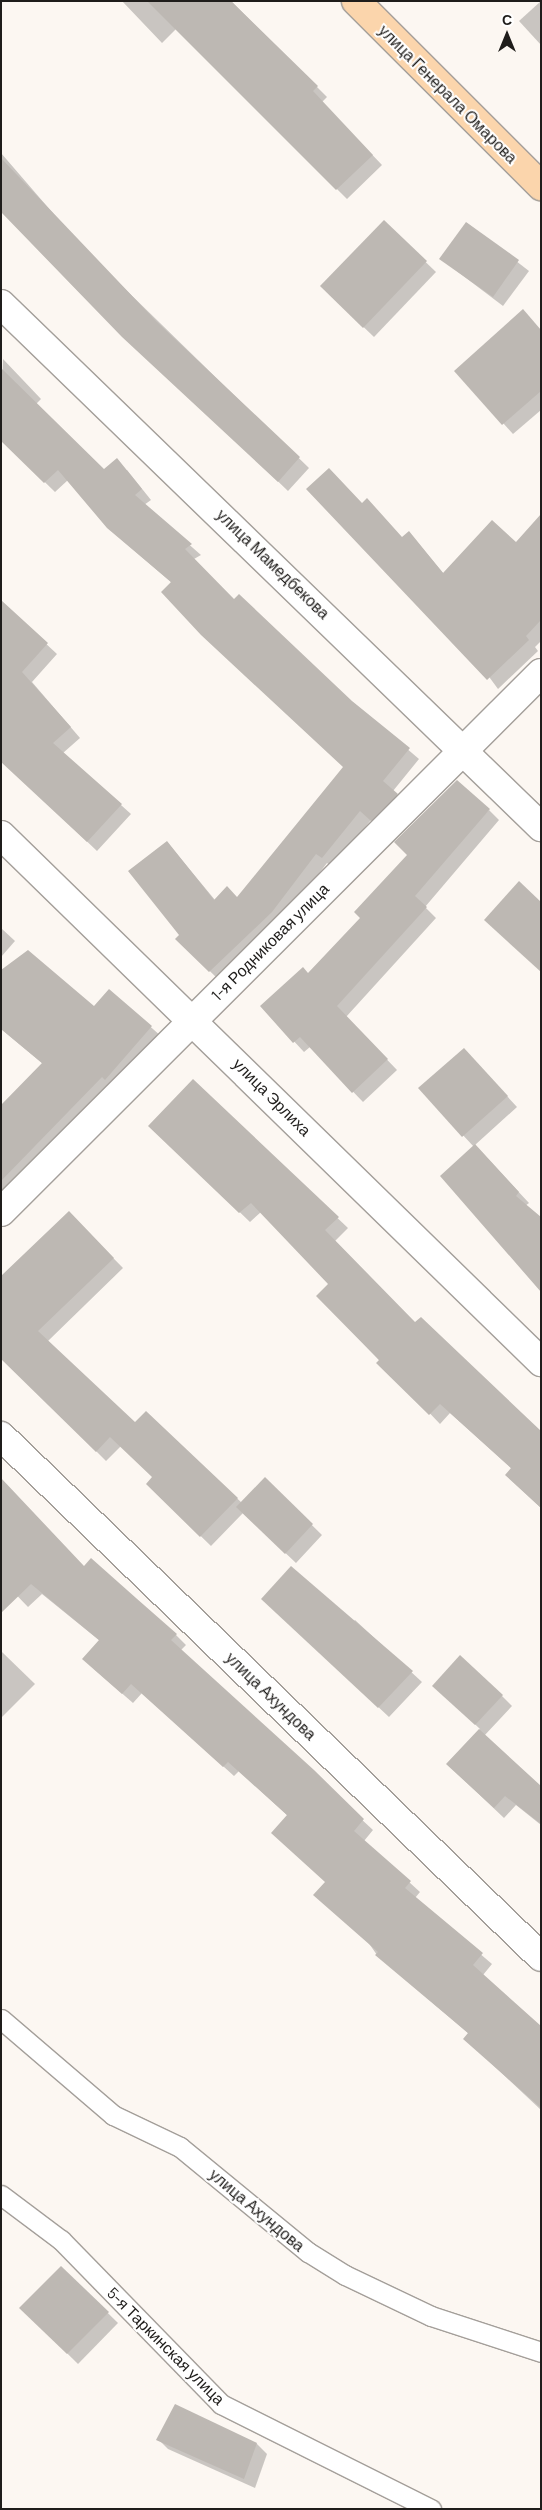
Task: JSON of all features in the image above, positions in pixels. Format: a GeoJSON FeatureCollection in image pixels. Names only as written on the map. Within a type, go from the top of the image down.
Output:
{"type":"FeatureCollection","features":[{"type":"Feature","properties":{"kind":"main road","name":"улица Генерала Омарова"},"geometry":{"type":"LineString","coordinates":[[356,1],[541,186]]}},
{"type":"Feature","properties":{"kind":"main road","name":"улица Генерала Омарова"},"geometry":{"type":"LineString","coordinates":[[365,1],[541,177]]}},
{"type":"Feature","properties":{"kind":"street","name":"улица Мамедбекова"},"geometry":{"type":"LineString","coordinates":[[1,304],[541,827]]}},
{"type":"Feature","properties":{"kind":"street","name":"1-я Родниковая улица"},"geometry":{"type":"LineString","coordinates":[[1,1212],[461,750],[541,673]]}},
{"type":"Feature","properties":{"kind":"street","name":"улица Эрлиха"},"geometry":{"type":"LineString","coordinates":[[1,835],[193,1018],[541,1362]]}},
{"type":"Feature","properties":{"kind":"street","name":"улица Ахундова"},"geometry":{"type":"LineString","coordinates":[[5,1446],[541,1957]]}},
{"type":"Feature","properties":{"kind":"lane","name":"улица Ахундова"},"geometry":{"type":"LineString","coordinates":[[1,2019],[113,2115],[180,2147],[308,2252],[345,2275],[431,2316],[541,2352]]}},
{"type":"Feature","properties":{"kind":"lane","name":"5-я Таркинская улица"},"geometry":{"type":"LineString","coordinates":[[1,2195],[61,2240],[221,2404],[431,2509]]}},
{"type":"Feature","properties":{"kind":"building"},"geometry":{"type":"Polygon","coordinates":[[[147,1],[231,1],[318,86],[313,91],[373,155],[336,190],[147,1]]]}},
{"type":"Feature","properties":{"kind":"building"},"geometry":{"type":"Polygon","coordinates":[[[1,158],[156,321],[300,457],[278,482],[122,337],[1,212],[1,158]]]}},
{"type":"Feature","properties":{"kind":"building"},"geometry":{"type":"Polygon","coordinates":[[[384,220],[427,261],[363,328],[320,286],[384,220]]]}},
{"type":"Feature","properties":{"kind":"building"},"geometry":{"type":"Polygon","coordinates":[[[466,222],[519,260],[493,297],[439,259],[466,222]]]}},
{"type":"Feature","properties":{"kind":"building"},"geometry":{"type":"Polygon","coordinates":[[[523,309],[541,330],[541,391],[502,425],[454,371],[523,309]]]}},
{"type":"Feature","properties":{"kind":"building"},"geometry":{"type":"Polygon","coordinates":[[[1,368],[104,469],[117,458],[142,489],[135,495],[192,544],[185,549],[234,599],[239,594],[352,701],[410,748],[383,781],[398,794],[371,821],[360,811],[322,858],[316,854],[272,912],[209,972],[175,939],[179,935],[128,871],[167,841],[214,900],[227,886],[237,897],[343,767],[201,635],[161,592],[171,582],[107,528],[58,470],[44,483],[1,441],[1,368]]]}},
{"type":"Feature","properties":{"kind":"building"},"geometry":{"type":"Polygon","coordinates":[[[329,468],[362,503],[367,498],[402,537],[409,531],[443,573],[492,520],[516,542],[541,514],[541,620],[526,636],[529,640],[487,680],[306,489],[329,468]]]}},
{"type":"Feature","properties":{"kind":"building"},"geometry":{"type":"Polygon","coordinates":[[[1,600],[48,643],[22,672],[71,727],[53,743],[122,804],[87,842],[1,762],[1,600]]]}},
{"type":"Feature","properties":{"kind":"building"},"geometry":{"type":"Polygon","coordinates":[[[457,780],[490,809],[415,896],[427,907],[337,1006],[388,1059],[352,1093],[300,1037],[293,1043],[260,1006],[303,967],[308,973],[360,918],[354,912],[407,855],[394,842],[457,780]]]}},
{"type":"Feature","properties":{"kind":"building"},"geometry":{"type":"Polygon","coordinates":[[[519,881],[541,902],[541,972],[484,920],[519,881]]]}},
{"type":"Feature","properties":{"kind":"building"},"geometry":{"type":"Polygon","coordinates":[[[28,950],[94,1006],[109,989],[152,1026],[105,1080],[102,1077],[1,1181],[1,1105],[42,1063],[1,1029],[1,970],[28,950]]]}},
{"type":"Feature","properties":{"kind":"building"},"geometry":{"type":"Polygon","coordinates":[[[464,1048],[508,1096],[462,1137],[418,1088],[464,1048]]]}},
{"type":"Feature","properties":{"kind":"building"},"geometry":{"type":"Polygon","coordinates":[[[193,1079],[339,1217],[325,1230],[415,1322],[421,1317],[541,1431],[541,1508],[505,1475],[511,1468],[440,1404],[429,1415],[376,1363],[379,1360],[316,1296],[328,1284],[251,1203],[239,1213],[148,1126],[193,1079]]]}},
{"type":"Feature","properties":{"kind":"building"},"geometry":{"type":"Polygon","coordinates":[[[475,1144],[519,1192],[516,1196],[541,1217],[541,1292],[440,1176],[475,1144]]]}},
{"type":"Feature","properties":{"kind":"building"},"geometry":{"type":"Polygon","coordinates":[[[69,1211],[114,1258],[38,1331],[135,1422],[146,1411],[238,1498],[200,1537],[146,1484],[152,1477],[110,1437],[96,1452],[1,1359],[1,1276],[69,1211]]]}},
{"type":"Feature","properties":{"kind":"building"},"geometry":{"type":"Polygon","coordinates":[[[265,1477],[313,1524],[285,1554],[236,1507],[265,1477]]]}},
{"type":"Feature","properties":{"kind":"building"},"geometry":{"type":"Polygon","coordinates":[[[1,1478],[84,1566],[91,1558],[177,1634],[171,1640],[314,1770],[364,1819],[354,1831],[411,1881],[405,1888],[483,1953],[473,1965],[541,2026],[541,2108],[463,2039],[468,2033],[375,1955],[378,1952],[313,1895],[325,1882],[271,1833],[287,1815],[228,1762],[223,1767],[131,1684],[122,1694],[82,1659],[99,1640],[31,1584],[1,1613],[1,1478]]]}},
{"type":"Feature","properties":{"kind":"building"},"geometry":{"type":"Polygon","coordinates":[[[291,1566],[413,1671],[378,1708],[261,1599],[291,1566]]]}},
{"type":"Feature","properties":{"kind":"building"},"geometry":{"type":"Polygon","coordinates":[[[460,1655],[503,1695],[475,1725],[432,1686],[460,1655]]]}},
{"type":"Feature","properties":{"kind":"building"},"geometry":{"type":"Polygon","coordinates":[[[479,1729],[541,1786],[541,1824],[505,1796],[494,1808],[446,1764],[479,1729]]]}},
{"type":"Feature","properties":{"kind":"building"},"geometry":{"type":"Polygon","coordinates":[[[61,2266],[109,2312],[67,2354],[19,2308],[61,2266]]]}},
{"type":"Feature","properties":{"kind":"building"},"geometry":{"type":"Polygon","coordinates":[[[175,2404],[257,2443],[244,2479],[156,2440],[175,2404]]]}}]}
